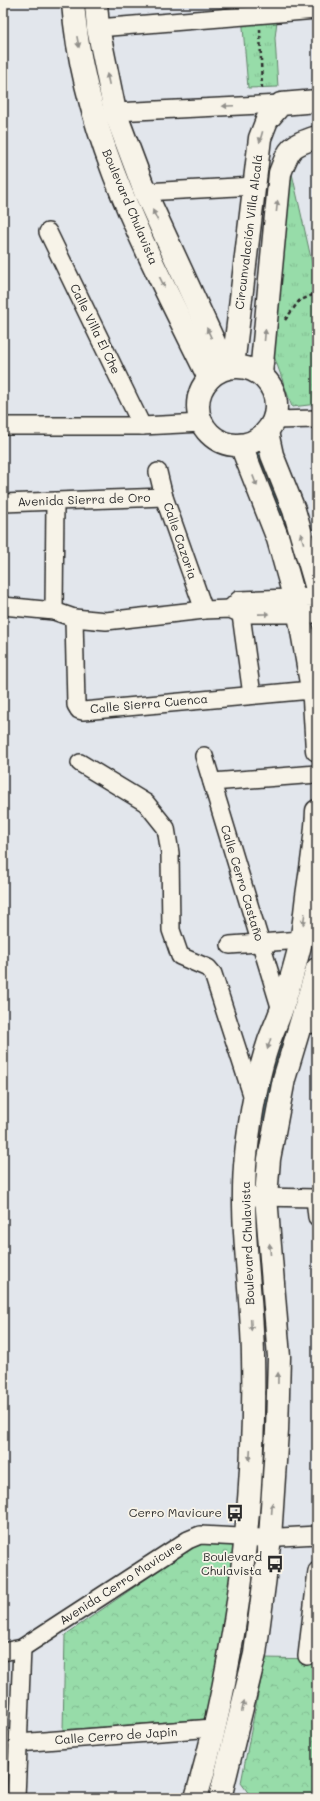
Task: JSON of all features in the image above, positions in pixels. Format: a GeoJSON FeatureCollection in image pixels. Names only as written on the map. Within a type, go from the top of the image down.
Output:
{"type":"FeatureCollection","features":[{"type":"Feature","properties":{"kind":"street","name":"Boulevard Chulavista"},"geometry":{"type":"LineString","coordinates":[[73,3],[74,22],[88,94],[110,166],[152,262],[223,371]]}},
{"type":"Feature","properties":{"kind":"street","name":"Boulevard Chulavista"},"geometry":{"type":"LineString","coordinates":[[96,3],[98,28],[115,112],[145,192],[223,371]]}},
{"type":"Feature","properties":{"kind":"street"},"geometry":{"type":"LineString","coordinates":[[98,28],[262,13],[317,10]]}},
{"type":"Feature","properties":{"kind":"street"},"geometry":{"type":"LineString","coordinates":[[115,112],[317,101]]}},
{"type":"Feature","properties":{"kind":"street","name":"Circunvalación Villa Alcalá"},"geometry":{"type":"LineString","coordinates":[[223,371],[255,186],[260,138],[272,104]]}},
{"type":"Feature","properties":{"kind":"street","name":"Circunvalación Villa Alcalá"},"geometry":{"type":"LineString","coordinates":[[261,374],[280,173],[289,150],[298,143],[317,137]]}},
{"type":"Feature","properties":{"kind":"street"},"geometry":{"type":"LineString","coordinates":[[145,192],[255,186]]}},
{"type":"Feature","properties":{"kind":"street","name":"Calle Villa El Che"},"geometry":{"type":"LineString","coordinates":[[48,232],[142,426]]}},
{"type":"Feature","properties":{"kind":"street"},"geometry":{"type":"LineString","coordinates":[[317,419],[270,426],[259,438],[250,443],[241,445],[229,444],[218,440],[209,433],[202,423],[198,411],[199,399],[202,388],[223,371],[252,369],[261,374],[270,383],[275,395],[276,407],[270,426],[272,455],[294,510],[317,588]]}},
{"type":"Feature","properties":{"kind":"street"},"geometry":{"type":"LineString","coordinates":[[3,426],[142,426],[202,423]]}},
{"type":"Feature","properties":{"kind":"street"},"geometry":{"type":"LineString","coordinates":[[241,445],[303,608],[314,700],[317,750]]}},
{"type":"Feature","properties":{"kind":"street","name":"Calle Cazoria"},"geometry":{"type":"LineString","coordinates":[[158,472],[164,497],[204,610]]}},
{"type":"Feature","properties":{"kind":"street","name":"Avenida Sierra de Oro"},"geometry":{"type":"LineString","coordinates":[[3,503],[164,497]]}},
{"type":"Feature","properties":{"kind":"street"},"geometry":{"type":"LineString","coordinates":[[54,611],[55,502]]}},
{"type":"Feature","properties":{"kind":"street"},"geometry":{"type":"LineString","coordinates":[[3,606],[54,611],[74,618],[106,621],[204,610],[237,608],[303,608],[317,598]]}},
{"type":"Feature","properties":{"kind":"street"},"geometry":{"type":"LineString","coordinates":[[237,608],[252,695]]}},
{"type":"Feature","properties":{"kind":"street","name":"Calle Sierra Cuenca"},"geometry":{"type":"LineString","coordinates":[[74,618],[76,705],[79,710],[84,711],[312,690]]}},
{"type":"Feature","properties":{"kind":"street","name":"Calle Cerro Castaño"},"geometry":{"type":"LineString","coordinates":[[204,756],[281,1010]]}},
{"type":"Feature","properties":{"kind":"street"},"geometry":{"type":"LineString","coordinates":[[80,764],[146,803],[166,828],[170,853],[171,930],[180,956],[208,968],[213,974],[254,1102]]}},
{"type":"Feature","properties":{"kind":"street"},"geometry":{"type":"LineString","coordinates":[[212,782],[317,774]]}},
{"type":"Feature","properties":{"kind":"street","name":"Boulevard Chulavista"},"geometry":{"type":"LineString","coordinates":[[196,1798],[231,1650],[246,1537],[252,1428],[253,1355],[244,1197],[246,1156],[254,1102],[269,1041],[281,1010],[301,940],[316,836],[317,811]]}},
{"type":"Feature","properties":{"kind":"street"},"geometry":{"type":"LineString","coordinates":[[230,945],[301,940]]}},
{"type":"Feature","properties":{"kind":"street","name":"Boulevard Chulavista"},"geometry":{"type":"LineString","coordinates":[[223,1789],[255,1654],[270,1538],[277,1431],[278,1357],[266,1197],[269,1159],[284,1079],[309,1024],[317,969]]}},
{"type":"Feature","properties":{"kind":"street"},"geometry":{"type":"LineString","coordinates":[[244,1197],[316,1198],[317,1217]]}},
{"type":"Feature","properties":{"kind":"street","name":"Avenida Cerro Mavicure"},"geometry":{"type":"LineString","coordinates":[[3,1652],[22,1648],[188,1540],[200,1535],[270,1538],[317,1535]]}},
{"type":"Feature","properties":{"kind":"street"},"geometry":{"type":"LineString","coordinates":[[307,1656],[315,1616],[317,1571]]}},
{"type":"Feature","properties":{"kind":"street"},"geometry":{"type":"LineString","coordinates":[[16,1798],[22,1648]]}},
{"type":"Feature","properties":{"kind":"street"},"geometry":{"type":"LineString","coordinates":[[213,1728],[236,1734]]}},
{"type":"Feature","properties":{"kind":"street","name":"Calle Cerro de Japin"},"geometry":{"type":"LineString","coordinates":[[18,1743],[213,1728]]}},
{"type":"Feature","properties":{"kind":"street"},"geometry":{"type":"LineString","coordinates":[[223,1789],[239,1798]]}},
{"type":"Feature","properties":{"kind":"path"},"geometry":{"type":"LineString","coordinates":[[262,13],[260,25],[272,104]]}},
{"type":"Feature","properties":{"kind":"path"},"geometry":{"type":"LineString","coordinates":[[282,324],[299,300],[317,293]]}},
{"type":"Feature","properties":{"kind":"green space"},"geometry":{"type":"Polygon","coordinates":[[[241,3],[279,3],[275,38],[278,87],[248,88],[241,3]]]}},
{"type":"Feature","properties":{"kind":"green space"},"geometry":{"type":"Polygon","coordinates":[[[289,160],[315,276],[317,276],[317,404],[292,407],[273,353],[289,160]]]}},
{"type":"Feature","properties":{"kind":"green space"},"geometry":{"type":"Polygon","coordinates":[[[202,1544],[235,1544],[222,1643],[206,1719],[63,1730],[65,1635],[191,1548],[202,1544]]]}},
{"type":"Feature","properties":{"kind":"green space"},"geometry":{"type":"Polygon","coordinates":[[[265,1658],[317,1659],[317,1798],[252,1798],[241,1783],[265,1658]]]}},
{"type":"Feature","properties":{"kind":"waterway"},"geometry":{"type":"LineString","coordinates":[[258,453],[270,479],[304,582]]}},
{"type":"Feature","properties":{"kind":"waterway"},"geometry":{"type":"LineString","coordinates":[[315,632],[317,648]]}},
{"type":"Feature","properties":{"kind":"waterway"},"geometry":{"type":"LineString","coordinates":[[314,926],[317,911]]}},
{"type":"Feature","properties":{"kind":"waterway"},"geometry":{"type":"LineString","coordinates":[[262,1119],[272,1075],[289,1020]]}},
{"type":"Feature","properties":{"kind":"place","name":"Cerro Mavicure"},"geometry":{"type":"Point","coordinates":[235,1513]}},
{"type":"Feature","properties":{"kind":"place","name":"Boulevard Chulavista"},"geometry":{"type":"Point","coordinates":[275,1564]}}]}
